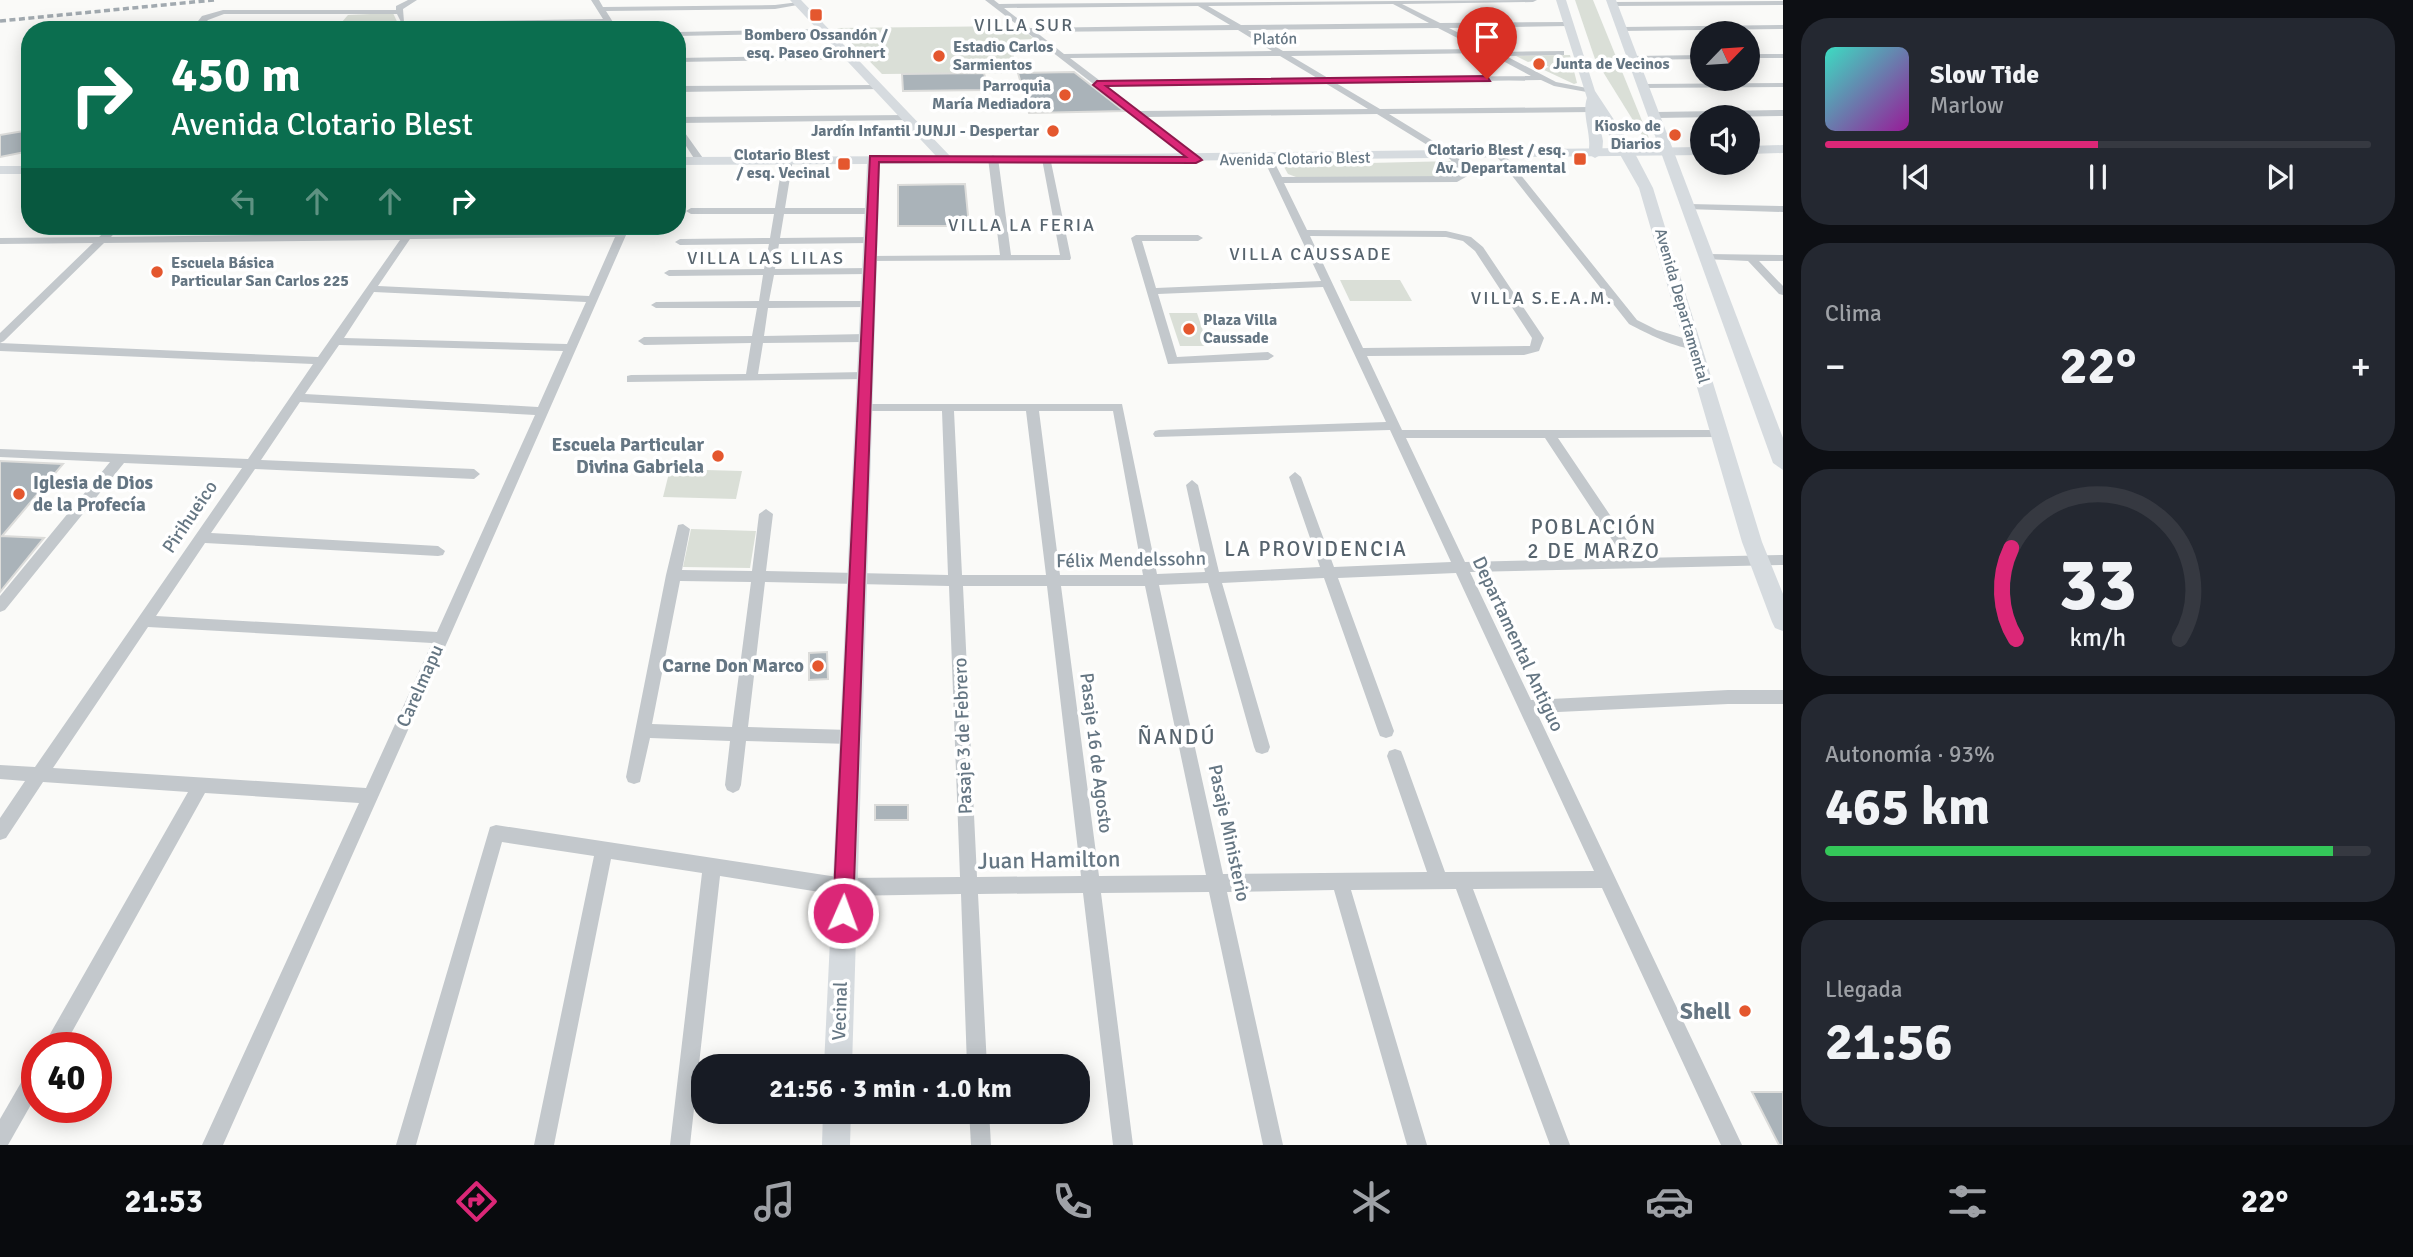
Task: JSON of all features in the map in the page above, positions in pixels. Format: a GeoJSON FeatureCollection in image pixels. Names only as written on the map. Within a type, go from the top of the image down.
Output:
{"type":"FeatureCollection","features":[{"type":"Feature","properties":{"kind":"main road","name":"Avenida Departamental"},"geometry":{"type":"LineString","coordinates":[[1561,0],[1591,100],[1628,153],[1651,202],[1695,345],[1718,433],[1759,561],[1783,622]]}},
{"type":"Feature","properties":{"kind":"main road","name":"Avenida Departamental"},"geometry":{"type":"LineString","coordinates":[[1612,2],[1783,463]]}},
{"type":"Feature","properties":{"kind":"main road"},"geometry":{"type":"LineString","coordinates":[[1591,100],[1597,146],[1595,154]]}},
{"type":"Feature","properties":{"kind":"street"},"geometry":{"type":"LineString","coordinates":[[268,12],[280,0]]}},
{"type":"Feature","properties":{"kind":"street"},"geometry":{"type":"LineString","coordinates":[[321,12],[332,0]]}},
{"type":"Feature","properties":{"kind":"street"},"geometry":{"type":"LineString","coordinates":[[402,21],[399,12],[401,4],[414,0]]}},
{"type":"Feature","properties":{"kind":"street"},"geometry":{"type":"LineString","coordinates":[[595,0],[608,21]]}},
{"type":"Feature","properties":{"kind":"street"},"geometry":{"type":"LineString","coordinates":[[989,0],[1196,160]]}},
{"type":"Feature","properties":{"kind":"street"},"geometry":{"type":"LineString","coordinates":[[997,6],[1533,0]]}},
{"type":"Feature","properties":{"kind":"street"},"geometry":{"type":"LineString","coordinates":[[1392,1],[1541,78],[1591,100]]}},
{"type":"Feature","properties":{"kind":"street"},"geometry":{"type":"LineString","coordinates":[[600,9],[775,7],[797,2],[944,157]]}},
{"type":"Feature","properties":{"kind":"street"},"geometry":{"type":"LineString","coordinates":[[1196,2],[1453,157]]}},
{"type":"Feature","properties":{"kind":"street"},"geometry":{"type":"LineString","coordinates":[[1612,2],[1783,3]]}},
{"type":"Feature","properties":{"kind":"street"},"geometry":{"type":"LineString","coordinates":[[206,21],[219,13],[399,12]]}},
{"type":"Feature","properties":{"kind":"street"},"geometry":{"type":"LineString","coordinates":[[1028,30],[1568,24]]}},
{"type":"Feature","properties":{"kind":"street"},"geometry":{"type":"LineString","coordinates":[[1622,29],[1783,27]]}},
{"type":"Feature","properties":{"kind":"street"},"geometry":{"type":"LineString","coordinates":[[686,34],[826,31]]}},
{"type":"Feature","properties":{"kind":"street","name":"Platón"},"geometry":{"type":"LineString","coordinates":[[1062,56],[1561,53]]}},
{"type":"Feature","properties":{"kind":"street"},"geometry":{"type":"LineString","coordinates":[[1760,57],[1783,56]]}},
{"type":"Feature","properties":{"kind":"street"},"geometry":{"type":"LineString","coordinates":[[686,60],[850,57]]}},
{"type":"Feature","properties":{"kind":"street"},"geometry":{"type":"LineString","coordinates":[[1634,58],[1690,57]]}},
{"type":"Feature","properties":{"kind":"street"},"geometry":{"type":"LineString","coordinates":[[1097,83],[1541,78]]}},
{"type":"Feature","properties":{"kind":"street"},"geometry":{"type":"LineString","coordinates":[[1644,86],[1783,85]]}},
{"type":"Feature","properties":{"kind":"street"},"geometry":{"type":"LineString","coordinates":[[686,89],[878,86]]}},
{"type":"Feature","properties":{"kind":"street"},"geometry":{"type":"LineString","coordinates":[[1136,114],[1376,113],[1591,100]]}},
{"type":"Feature","properties":{"kind":"street"},"geometry":{"type":"LineString","coordinates":[[1656,115],[1783,113]]}},
{"type":"Feature","properties":{"kind":"street"},"geometry":{"type":"LineString","coordinates":[[686,120],[906,118]]}},
{"type":"Feature","properties":{"kind":"street"},"geometry":{"type":"LineString","coordinates":[[686,139],[700,160]]}},
{"type":"Feature","properties":{"kind":"street"},"geometry":{"type":"LineString","coordinates":[[1760,150],[1783,149]]}},
{"type":"Feature","properties":{"kind":"street","name":"Avenida Clotario Blest"},"geometry":{"type":"LineString","coordinates":[[686,161],[944,157],[1269,160],[1690,151]]}},
{"type":"Feature","properties":{"kind":"street"},"geometry":{"type":"LineString","coordinates":[[1501,156],[1633,322],[1653,332],[1695,345]]}},
{"type":"Feature","properties":{"kind":"street","name":"Avenida Clotario Blest"},"geometry":{"type":"LineString","coordinates":[[1279,180],[1457,179],[1466,174],[1453,157]]}},
{"type":"Feature","properties":{"kind":"street","name":"Vecinal"},"geometry":{"type":"LineString","coordinates":[[838,1054],[874,158]]}},
{"type":"Feature","properties":{"kind":"street"},"geometry":{"type":"LineString","coordinates":[[993,158],[1006,258]]}},
{"type":"Feature","properties":{"kind":"street"},"geometry":{"type":"LineString","coordinates":[[751,378],[788,159]]}},
{"type":"Feature","properties":{"kind":"street"},"geometry":{"type":"LineString","coordinates":[[669,273],[769,272],[1006,258],[1066,258],[1047,159]]}},
{"type":"Feature","properties":{"kind":"street","name":"Departamental Antiguo"},"geometry":{"type":"LineString","coordinates":[[1269,160],[1732,1145]]}},
{"type":"Feature","properties":{"kind":"street"},"geometry":{"type":"LineString","coordinates":[[0,170],[21,170]]}},
{"type":"Feature","properties":{"kind":"street"},"geometry":{"type":"LineString","coordinates":[[1689,206],[1783,209]]}},
{"type":"Feature","properties":{"kind":"street"},"geometry":{"type":"LineString","coordinates":[[691,211],[872,211]]}},
{"type":"Feature","properties":{"kind":"street"},"geometry":{"type":"LineString","coordinates":[[1304,233],[1446,234],[1467,239],[1479,249],[1538,338],[1535,348],[1524,351],[1360,352]]}},
{"type":"Feature","properties":{"kind":"street"},"geometry":{"type":"LineString","coordinates":[[0,339],[107,235]]}},
{"type":"Feature","properties":{"kind":"street"},"geometry":{"type":"LineString","coordinates":[[0,241],[273,235]]}},
{"type":"Feature","properties":{"kind":"street","name":"Pirihueico"},"geometry":{"type":"LineString","coordinates":[[0,832],[407,235]]}},
{"type":"Feature","properties":{"kind":"street","name":"Carelmapu"},"geometry":{"type":"LineString","coordinates":[[212,1145],[621,235]]}},
{"type":"Feature","properties":{"kind":"street"},"geometry":{"type":"LineString","coordinates":[[1198,238],[1136,238],[1172,361],[1268,356]]}},
{"type":"Feature","properties":{"kind":"street"},"geometry":{"type":"LineString","coordinates":[[680,242],[870,240]]}},
{"type":"Feature","properties":{"kind":"street"},"geometry":{"type":"LineString","coordinates":[[1708,257],[1783,258]]}},
{"type":"Feature","properties":{"kind":"street"},"geometry":{"type":"LineString","coordinates":[[1751,258],[1783,292]]}},
{"type":"Feature","properties":{"kind":"street"},"geometry":{"type":"LineString","coordinates":[[1152,291],[1328,284]]}},
{"type":"Feature","properties":{"kind":"street"},"geometry":{"type":"LineString","coordinates":[[371,289],[593,299]]}},
{"type":"Feature","properties":{"kind":"street"},"geometry":{"type":"LineString","coordinates":[[656,304],[867,304]]}},
{"type":"Feature","properties":{"kind":"street"},"geometry":{"type":"LineString","coordinates":[[644,341],[866,338]]}},
{"type":"Feature","properties":{"kind":"street"},"geometry":{"type":"LineString","coordinates":[[335,341],[571,348]]}},
{"type":"Feature","properties":{"kind":"street"},"geometry":{"type":"LineString","coordinates":[[0,347],[322,361]]}},
{"type":"Feature","properties":{"kind":"street"},"geometry":{"type":"LineString","coordinates":[[631,379],[864,376]]}},
{"type":"Feature","properties":{"kind":"street"},"geometry":{"type":"LineString","coordinates":[[297,398],[543,411]]}},
{"type":"Feature","properties":{"kind":"street"},"geometry":{"type":"LineString","coordinates":[[863,407],[1032,407]]}},
{"type":"Feature","properties":{"kind":"street","name":"Pasaje 3 de Febrero"},"geometry":{"type":"LineString","coordinates":[[948,407],[976,1054]]}},
{"type":"Feature","properties":{"kind":"street","name":"Pasaje Ministerio"},"geometry":{"type":"LineString","coordinates":[[1032,407],[1118,407],[1151,580],[1273,1145]]}},
{"type":"Feature","properties":{"kind":"street","name":"Pasaje 16 de Agosto"},"geometry":{"type":"LineString","coordinates":[[1032,407],[1123,1145]]}},
{"type":"Feature","properties":{"kind":"street"},"geometry":{"type":"LineString","coordinates":[[1159,434],[1396,430],[1718,433]]}},
{"type":"Feature","properties":{"kind":"street"},"geometry":{"type":"LineString","coordinates":[[1548,433],[1635,563]]}},
{"type":"Feature","properties":{"kind":"street"},"geometry":{"type":"LineString","coordinates":[[0,453],[250,467],[474,474]]}},
{"type":"Feature","properties":{"kind":"street"},"geometry":{"type":"LineString","coordinates":[[0,606],[118,460]]}},
{"type":"Feature","properties":{"kind":"street"},"geometry":{"type":"LineString","coordinates":[[1295,477],[1327,573],[1386,731]]}},
{"type":"Feature","properties":{"kind":"street"},"geometry":{"type":"LineString","coordinates":[[1192,485],[1213,577],[1262,747]]}},
{"type":"Feature","properties":{"kind":"street"},"geometry":{"type":"LineString","coordinates":[[733,785],[766,514]]}},
{"type":"Feature","properties":{"kind":"street"},"geometry":{"type":"LineString","coordinates":[[634,777],[683,529]]}},
{"type":"Feature","properties":{"kind":"street"},"geometry":{"type":"LineString","coordinates":[[201,538],[438,551]]}},
{"type":"Feature","properties":{"kind":"street","name":"Félix Mendelssohn"},"geometry":{"type":"LineString","coordinates":[[673,575],[1151,580],[1461,567],[1783,560]]}},
{"type":"Feature","properties":{"kind":"street"},"geometry":{"type":"LineString","coordinates":[[144,621],[442,638]]}},
{"type":"Feature","properties":{"kind":"street"},"geometry":{"type":"LineString","coordinates":[[1527,707],[1728,697],[1783,697]]}},
{"type":"Feature","properties":{"kind":"street"},"geometry":{"type":"LineString","coordinates":[[643,731],[850,737]]}},
{"type":"Feature","properties":{"kind":"street"},"geometry":{"type":"LineString","coordinates":[[1395,756],[1439,881]]}},
{"type":"Feature","properties":{"kind":"street"},"geometry":{"type":"LineString","coordinates":[[0,772],[371,796]]}},
{"type":"Feature","properties":{"kind":"street"},"geometry":{"type":"LineString","coordinates":[[60,1032],[201,785]]}},
{"type":"Feature","properties":{"kind":"street","name":"Juan Hamilton"},"geometry":{"type":"LineString","coordinates":[[406,1145],[496,833],[844,887],[1608,879]]}},
{"type":"Feature","properties":{"kind":"street"},"geometry":{"type":"LineString","coordinates":[[544,1145],[604,850]]}},
{"type":"Feature","properties":{"kind":"street"},"geometry":{"type":"LineString","coordinates":[[680,1145],[712,867]]}},
{"type":"Feature","properties":{"kind":"street"},"geometry":{"type":"LineString","coordinates":[[1461,880],[1560,1145]]}},
{"type":"Feature","properties":{"kind":"street"},"geometry":{"type":"LineString","coordinates":[[1340,882],[1417,1145]]}},
{"type":"Feature","properties":{"kind":"street"},"geometry":{"type":"LineString","coordinates":[[0,1139],[21,1102]]}},
{"type":"Feature","properties":{"kind":"street"},"geometry":{"type":"LineString","coordinates":[[836,1145],[837,1124]]}},
{"type":"Feature","properties":{"kind":"street"},"geometry":{"type":"LineString","coordinates":[[980,1124],[981,1145]]}},
{"type":"Feature","properties":{"kind":"shaded area"},"geometry":{"type":"Polygon","coordinates":[[[1575,0],[1593,0],[1649,138],[1644,138],[1595,59],[1575,0]]]}},
{"type":"Feature","properties":{"kind":"shaded area"},"geometry":{"type":"Polygon","coordinates":[[[393,13],[397,21],[343,21],[348,15],[393,13]]]}},
{"type":"Feature","properties":{"kind":"shaded area","name":"Estadio Carlos Sarmientos"},"geometry":{"type":"Polygon","coordinates":[[[1017,26],[1035,39],[1010,40],[1018,73],[882,74],[837,28],[1017,26]]]}},
{"type":"Feature","properties":{"kind":"shaded area"},"geometry":{"type":"Polygon","coordinates":[[[1570,55],[1577,83],[1574,84],[1542,69],[1549,67],[1536,60],[1528,62],[1516,56],[1570,55]]]}},
{"type":"Feature","properties":{"kind":"shaded area"},"geometry":{"type":"Polygon","coordinates":[[[1455,161],[1463,177],[1296,177],[1288,174],[1283,165],[1455,161]]]}},
{"type":"Feature","properties":{"kind":"shaded area"},"geometry":{"type":"Polygon","coordinates":[[[1340,280],[1400,280],[1412,301],[1350,301],[1340,280]]]}},
{"type":"Feature","properties":{"kind":"shaded area","name":"Plaza Villa Caussade"},"geometry":{"type":"Polygon","coordinates":[[[1169,313],[1197,313],[1208,346],[1180,346],[1169,313]]]}},
{"type":"Feature","properties":{"kind":"shaded area"},"geometry":{"type":"Polygon","coordinates":[[[670,469],[742,471],[736,499],[663,497],[670,469]]]}},
{"type":"Feature","properties":{"kind":"shaded area"},"geometry":{"type":"Polygon","coordinates":[[[691,529],[756,531],[750,568],[683,567],[691,529]]]}},
{"type":"Feature","properties":{"kind":"building","name":"Parroquia María Mediadora"},"geometry":{"type":"Polygon","coordinates":[[[1074,72],[1124,111],[1029,113],[1018,73],[1074,72]]]}},
{"type":"Feature","properties":{"kind":"building"},"geometry":{"type":"Polygon","coordinates":[[[984,73],[988,90],[903,91],[902,74],[984,73]]]}},
{"type":"Feature","properties":{"kind":"building"},"geometry":{"type":"Polygon","coordinates":[[[21,132],[21,153],[0,157],[0,135],[21,132]]]}},
{"type":"Feature","properties":{"kind":"building"},"geometry":{"type":"Polygon","coordinates":[[[965,184],[969,226],[898,226],[898,185],[965,184]]]}},
{"type":"Feature","properties":{"kind":"building","name":"Iglesia de Dios de la Profecía"},"geometry":{"type":"Polygon","coordinates":[[[0,461],[63,464],[2,536],[44,538],[0,592],[0,461]]]}},
{"type":"Feature","properties":{"kind":"building","name":"Carne Don Marco"},"geometry":{"type":"Polygon","coordinates":[[[827,652],[828,679],[809,680],[809,653],[827,652]]]}},
{"type":"Feature","properties":{"kind":"building"},"geometry":{"type":"Polygon","coordinates":[[[875,805],[908,805],[908,820],[875,820],[875,805]]]}},
{"type":"Feature","properties":{"kind":"building"},"geometry":{"type":"Polygon","coordinates":[[[1752,1092],[1783,1092],[1783,1145],[1779,1145],[1752,1092]]]}},
{"type":"Feature","properties":{"kind":"railway"},"geometry":{"type":"LineString","coordinates":[[0,21],[214,0]]}},
{"type":"Feature","properties":{"kind":"place","name":"Bombero Ossandón / esq. Paseo Grohnert"},"geometry":{"type":"Point","coordinates":[816,15]}},
{"type":"Feature","properties":{"kind":"place","name":"Estadio Carlos Sarmientos"},"geometry":{"type":"Point","coordinates":[939,56]}},
{"type":"Feature","properties":{"kind":"place","name":"Junta de Vecinos"},"geometry":{"type":"Point","coordinates":[1539,64]}},
{"type":"Feature","properties":{"kind":"place","name":"Parroquia María Mediadora"},"geometry":{"type":"Point","coordinates":[1065,95]}},
{"type":"Feature","properties":{"kind":"place","name":"Jardín Infantil JUNJI - Despertar"},"geometry":{"type":"Point","coordinates":[1053,131]}},
{"type":"Feature","properties":{"kind":"place","name":"Kiosko de Diarios"},"geometry":{"type":"Point","coordinates":[1675,135]}},
{"type":"Feature","properties":{"kind":"place","name":"Clotario Blest / esq. Av. Departamental"},"geometry":{"type":"Point","coordinates":[1580,159]}},
{"type":"Feature","properties":{"kind":"place","name":"Clotario Blest / esq. Vecinal"},"geometry":{"type":"Point","coordinates":[844,164]}},
{"type":"Feature","properties":{"kind":"place","name":"Escuela Básica Particular San Carlos 225"},"geometry":{"type":"Point","coordinates":[157,272]}},
{"type":"Feature","properties":{"kind":"place","name":"Plaza Villa Caussade"},"geometry":{"type":"Point","coordinates":[1189,329]}},
{"type":"Feature","properties":{"kind":"place","name":"Escuela Particular Divina Gabriela"},"geometry":{"type":"Point","coordinates":[718,456]}},
{"type":"Feature","properties":{"kind":"place","name":"Iglesia de Dios de la Profecía"},"geometry":{"type":"Point","coordinates":[19,494]}},
{"type":"Feature","properties":{"kind":"place","name":"Carne Don Marco"},"geometry":{"type":"Point","coordinates":[818,666]}},
{"type":"Feature","properties":{"kind":"place","name":"Shell"},"geometry":{"type":"Point","coordinates":[1745,1011]}},
{"type":"Feature","properties":{"kind":"district","name":"VILLA SUR"},"geometry":{"type":"Point","coordinates":[1024,25]}},
{"type":"Feature","properties":{"kind":"district","name":"VILLA LA FERIA"},"geometry":{"type":"Point","coordinates":[1022,225]}},
{"type":"Feature","properties":{"kind":"district","name":"VILLA CAUSSADE"},"geometry":{"type":"Point","coordinates":[1311,254]}},
{"type":"Feature","properties":{"kind":"district","name":"VILLA LAS LILAS"},"geometry":{"type":"Point","coordinates":[766,258]}},
{"type":"Feature","properties":{"kind":"district","name":"VILLA S.E.A.M."},"geometry":{"type":"Point","coordinates":[1542,298]}},
{"type":"Feature","properties":{"kind":"district","name":"POBLACIÓN 2 DE MARZO"},"geometry":{"type":"Point","coordinates":[1594,539]}},
{"type":"Feature","properties":{"kind":"district","name":"LA PROVIDENCIA"},"geometry":{"type":"Point","coordinates":[1316,549]}},
{"type":"Feature","properties":{"kind":"district","name":"ÑANDÚ"},"geometry":{"type":"Point","coordinates":[1177,737]}},
{"type":"Feature","properties":{"kind":"route"},"geometry":{"type":"LineString","coordinates":[[843,913],[874,158],[1196,160],[1097,83],[1487,79]]}}]}
